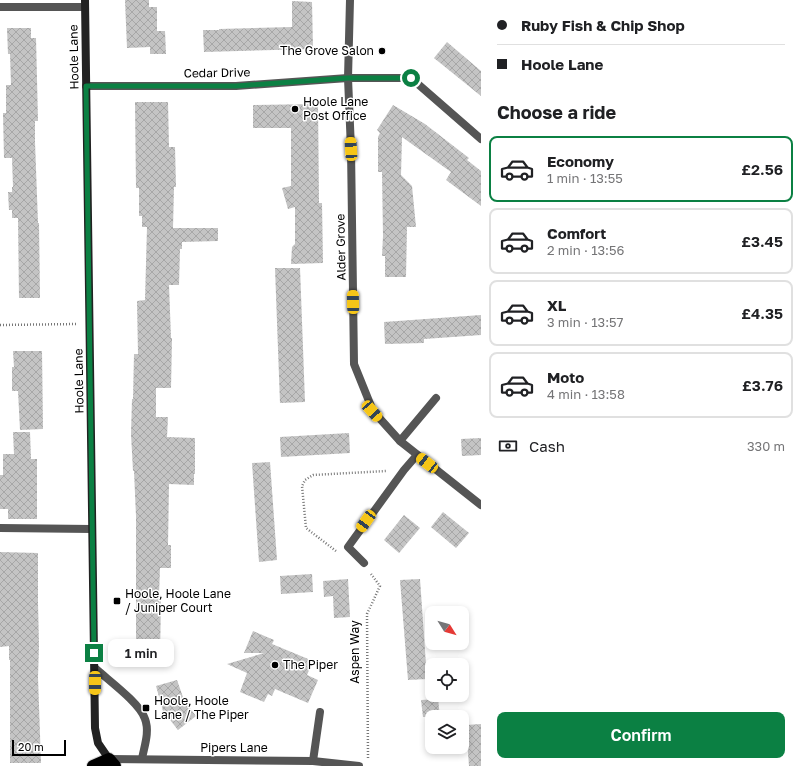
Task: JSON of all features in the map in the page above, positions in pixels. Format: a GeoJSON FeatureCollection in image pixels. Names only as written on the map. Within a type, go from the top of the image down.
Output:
{"type":"FeatureCollection","features":[{"type":"Feature","properties":{"kind":"highway"},"geometry":{"type":"LineString","coordinates":[[94,766],[112,762]]}},
{"type":"Feature","properties":{"kind":"street","name":"Alder Grove"},"geometry":{"type":"LineString","coordinates":[[350,0],[348,78],[351,157],[354,364],[372,411],[400,441],[481,505]]}},
{"type":"Feature","properties":{"kind":"street"},"geometry":{"type":"LineString","coordinates":[[0,7],[85,3]]}},
{"type":"Feature","properties":{"kind":"street","name":"Hoole Lane"},"geometry":{"type":"LineString","coordinates":[[85,3],[95,728],[98,743],[112,762]]}},
{"type":"Feature","properties":{"kind":"street","name":"Cedar Drive"},"geometry":{"type":"LineString","coordinates":[[86,86],[236,86],[348,78],[411,78],[481,139]]}},
{"type":"Feature","properties":{"kind":"street"},"geometry":{"type":"LineString","coordinates":[[400,441],[436,398]]}},
{"type":"Feature","properties":{"kind":"street"},"geometry":{"type":"LineString","coordinates":[[364,563],[348,547],[404,470],[417,455]]}},
{"type":"Feature","properties":{"kind":"street"},"geometry":{"type":"LineString","coordinates":[[0,528],[92,529]]}},
{"type":"Feature","properties":{"kind":"street"},"geometry":{"type":"LineString","coordinates":[[95,668],[140,708],[146,720],[147,734],[142,759]]}},
{"type":"Feature","properties":{"kind":"street"},"geometry":{"type":"LineString","coordinates":[[313,761],[320,712]]}},
{"type":"Feature","properties":{"kind":"street","name":"Pipers Lane"},"geometry":{"type":"LineString","coordinates":[[112,762],[142,759],[313,761],[359,766]]}},
{"type":"Feature","properties":{"kind":"path"},"geometry":{"type":"LineString","coordinates":[[0,325],[90,324]]}},
{"type":"Feature","properties":{"kind":"path"},"geometry":{"type":"LineString","coordinates":[[341,556],[306,528],[302,486],[305,480],[312,475],[404,470]]}},
{"type":"Feature","properties":{"kind":"path","name":"Aspen Way"},"geometry":{"type":"LineString","coordinates":[[364,563],[380,586],[367,614],[368,758]]}},
{"type":"Feature","properties":{"kind":"building"},"geometry":{"type":"Polygon","coordinates":[[[125,0],[149,0],[149,7],[157,7],[157,31],[165,31],[166,54],[150,54],[150,47],[127,48],[125,0]]]}},
{"type":"Feature","properties":{"kind":"building"},"geometry":{"type":"Polygon","coordinates":[[[292,1],[312,2],[313,49],[204,52],[203,30],[292,27],[292,1]]]}},
{"type":"Feature","properties":{"kind":"building"},"geometry":{"type":"Polygon","coordinates":[[[7,28],[31,28],[31,38],[36,38],[38,121],[35,121],[35,142],[39,223],[40,298],[19,298],[18,218],[12,218],[12,210],[9,210],[8,192],[12,192],[13,187],[12,158],[4,158],[3,113],[6,113],[6,85],[11,85],[7,28]]]}},
{"type":"Feature","properties":{"kind":"building"},"geometry":{"type":"Polygon","coordinates":[[[447,42],[481,71],[481,96],[434,58],[447,42]]]}},
{"type":"Feature","properties":{"kind":"building"},"geometry":{"type":"Polygon","coordinates":[[[135,102],[168,102],[169,147],[175,147],[176,187],[174,187],[173,228],[218,228],[218,241],[182,242],[182,249],[180,249],[179,285],[169,285],[172,338],[171,388],[156,388],[156,417],[168,417],[167,437],[195,438],[195,474],[194,485],[169,484],[168,545],[171,545],[171,568],[160,568],[160,660],[136,660],[136,516],[131,434],[134,354],[138,354],[137,301],[145,300],[147,227],[142,227],[142,216],[139,216],[139,188],[136,188],[135,102]]]}},
{"type":"Feature","properties":{"kind":"building"},"geometry":{"type":"Polygon","coordinates":[[[318,104],[319,203],[322,203],[323,263],[291,264],[292,247],[295,244],[295,207],[288,209],[282,188],[291,186],[291,128],[253,128],[253,105],[318,104]]]}},
{"type":"Feature","properties":{"kind":"building"},"geometry":{"type":"Polygon","coordinates":[[[393,105],[425,124],[469,158],[467,160],[481,171],[481,206],[446,180],[451,172],[402,137],[401,175],[412,186],[416,227],[407,227],[406,277],[385,277],[385,256],[382,256],[382,172],[378,172],[378,137],[380,133],[377,130],[393,105]]]}},
{"type":"Feature","properties":{"kind":"building"},"geometry":{"type":"Polygon","coordinates":[[[275,268],[300,268],[305,402],[280,403],[275,268]]]}},
{"type":"Feature","properties":{"kind":"building"},"geometry":{"type":"Polygon","coordinates":[[[481,315],[481,335],[424,339],[424,343],[385,344],[384,322],[481,315]]]}},
{"type":"Feature","properties":{"kind":"building"},"geometry":{"type":"Polygon","coordinates":[[[13,351],[42,351],[43,429],[20,430],[18,391],[12,391],[12,367],[14,367],[13,351]]]}},
{"type":"Feature","properties":{"kind":"building"},"geometry":{"type":"Polygon","coordinates":[[[13,432],[30,432],[31,459],[37,459],[37,519],[8,519],[8,509],[0,509],[0,475],[3,475],[3,454],[14,454],[13,432]]]}},
{"type":"Feature","properties":{"kind":"building"},"geometry":{"type":"Polygon","coordinates":[[[349,433],[350,453],[281,457],[280,437],[349,433]]]}},
{"type":"Feature","properties":{"kind":"building"},"geometry":{"type":"Polygon","coordinates":[[[481,438],[481,455],[462,456],[461,439],[481,438]]]}},
{"type":"Feature","properties":{"kind":"building"},"geometry":{"type":"Polygon","coordinates":[[[270,462],[277,560],[259,562],[252,463],[270,462]]]}},
{"type":"Feature","properties":{"kind":"building"},"geometry":{"type":"Polygon","coordinates":[[[443,512],[469,533],[456,548],[431,527],[443,512]]]}},
{"type":"Feature","properties":{"kind":"building"},"geometry":{"type":"Polygon","coordinates":[[[404,515],[420,528],[399,553],[384,540],[404,515]]]}},
{"type":"Feature","properties":{"kind":"building"},"geometry":{"type":"Polygon","coordinates":[[[0,552],[38,553],[38,677],[41,763],[10,763],[10,660],[9,646],[0,647],[0,552]]]}},
{"type":"Feature","properties":{"kind":"building"},"geometry":{"type":"Polygon","coordinates":[[[312,574],[313,592],[281,594],[280,576],[312,574]]]}},
{"type":"Feature","properties":{"kind":"building"},"geometry":{"type":"Polygon","coordinates":[[[348,579],[350,617],[334,618],[333,596],[324,597],[323,581],[348,579]]]}},
{"type":"Feature","properties":{"kind":"building"},"geometry":{"type":"Polygon","coordinates":[[[420,579],[426,658],[425,679],[408,680],[400,580],[420,579]]]}},
{"type":"Feature","properties":{"kind":"building","name":"The Piper"},"geometry":{"type":"Polygon","coordinates":[[[253,631],[274,640],[272,644],[313,661],[307,675],[318,680],[308,703],[275,689],[272,696],[268,694],[264,702],[240,692],[247,673],[227,664],[264,653],[244,653],[253,631]]]}},
{"type":"Feature","properties":{"kind":"building"},"geometry":{"type":"Polygon","coordinates":[[[177,680],[184,700],[196,716],[178,730],[163,711],[156,686],[177,680]]]}},
{"type":"Feature","properties":{"kind":"building"},"geometry":{"type":"Polygon","coordinates":[[[421,700],[425,700],[425,702],[438,702],[439,710],[425,710],[425,717],[423,717],[421,700]]]}},
{"type":"Feature","properties":{"kind":"building"},"geometry":{"type":"Polygon","coordinates":[[[481,724],[481,766],[469,766],[469,725],[481,724]]]}},
{"type":"Feature","properties":{"kind":"place","name":"The Grove Salon"},"geometry":{"type":"Point","coordinates":[382,51]}},
{"type":"Feature","properties":{"kind":"place","name":"Hoole Lane Post Office"},"geometry":{"type":"Point","coordinates":[295,109]}},
{"type":"Feature","properties":{"kind":"place","name":"Hoole, Hoole Lane / Juniper Court"},"geometry":{"type":"Point","coordinates":[117,601]}},
{"type":"Feature","properties":{"kind":"place","name":"The Piper"},"geometry":{"type":"Point","coordinates":[275,665]}},
{"type":"Feature","properties":{"kind":"place","name":"Hoole, Hoole Lane / The Piper"},"geometry":{"type":"Point","coordinates":[146,708]}},
{"type":"Feature","properties":{"kind":"route"},"geometry":{"type":"LineString","coordinates":[[94,653],[86,86],[236,86],[348,78],[411,78]]}}]}
